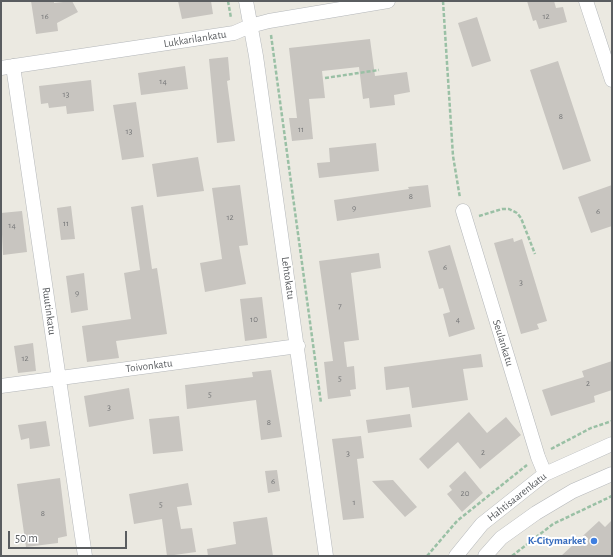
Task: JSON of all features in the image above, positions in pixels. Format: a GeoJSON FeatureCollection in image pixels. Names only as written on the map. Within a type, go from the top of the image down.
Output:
{"type":"FeatureCollection","features":[{"type":"Feature","properties":{"kind":"street","name":"Lehtokatu"},"geometry":{"type":"LineString","coordinates":[[246,1],[298,346],[326,556]]}},
{"type":"Feature","properties":{"kind":"street","name":"Lukkarilankatu"},"geometry":{"type":"LineString","coordinates":[[7,67],[234,33],[250,26],[269,21],[388,1]]}},
{"type":"Feature","properties":{"kind":"street"},"geometry":{"type":"LineString","coordinates":[[586,1],[612,80]]}},
{"type":"Feature","properties":{"kind":"street","name":"Ruutinkatu"},"geometry":{"type":"LineString","coordinates":[[7,67],[59,378],[85,556]]}},
{"type":"Feature","properties":{"kind":"street","name":"Seulankatu"},"geometry":{"type":"LineString","coordinates":[[464,216],[538,457],[545,474]]}},
{"type":"Feature","properties":{"kind":"street","name":"Toivonkatu"},"geometry":{"type":"LineString","coordinates":[[1,386],[298,346]]}},
{"type":"Feature","properties":{"kind":"street","name":"Hahtisaarenkatu"},"geometry":{"type":"LineString","coordinates":[[456,556],[482,524],[545,474],[612,444]]}},
{"type":"Feature","properties":{"kind":"street","name":"Hahtisaarenkatu"},"geometry":{"type":"LineString","coordinates":[[485,556],[500,538],[536,513],[573,491],[612,474]]}},
{"type":"Feature","properties":{"kind":"path"},"geometry":{"type":"LineString","coordinates":[[443,1],[453,156],[464,216],[502,209],[510,209],[518,213],[535,254]]}},
{"type":"Feature","properties":{"kind":"path"},"geometry":{"type":"LineString","coordinates":[[269,21],[321,405]]}},
{"type":"Feature","properties":{"kind":"path"},"geometry":{"type":"LineString","coordinates":[[325,78],[379,70]]}},
{"type":"Feature","properties":{"kind":"path"},"geometry":{"type":"LineString","coordinates":[[512,556],[553,524],[612,496]]}},
{"type":"Feature","properties":{"kind":"building"},"geometry":{"type":"Polygon","coordinates":[[[31,1],[54,1],[54,3],[72,1],[78,12],[57,23],[58,31],[36,34],[31,1]]]}},
{"type":"Feature","properties":{"kind":"building"},"geometry":{"type":"Polygon","coordinates":[[[178,1],[211,1],[213,14],[182,19],[178,1]]]}},
{"type":"Feature","properties":{"kind":"building"},"geometry":{"type":"Polygon","coordinates":[[[527,1],[554,1],[556,8],[563,7],[567,22],[539,29],[536,20],[533,21],[527,1]]]}},
{"type":"Feature","properties":{"kind":"building"},"geometry":{"type":"Polygon","coordinates":[[[477,17],[491,61],[472,67],[458,23],[477,17]]]}},
{"type":"Feature","properties":{"kind":"building"},"geometry":{"type":"Polygon","coordinates":[[[370,39],[375,76],[407,72],[410,92],[394,95],[395,105],[370,108],[369,98],[363,99],[359,67],[322,71],[325,98],[309,99],[313,139],[292,141],[289,118],[297,118],[289,48],[370,39]]]}},
{"type":"Feature","properties":{"kind":"building"},"geometry":{"type":"Polygon","coordinates":[[[228,57],[230,80],[227,81],[235,141],[217,143],[209,59],[228,57]]]}},
{"type":"Feature","properties":{"kind":"building"},"geometry":{"type":"Polygon","coordinates":[[[558,61],[591,161],[563,170],[530,70],[558,61]]]}},
{"type":"Feature","properties":{"kind":"building"},"geometry":{"type":"Polygon","coordinates":[[[185,66],[188,89],[141,95],[138,73],[185,66]]]}},
{"type":"Feature","properties":{"kind":"building"},"geometry":{"type":"Polygon","coordinates":[[[91,80],[94,111],[67,114],[66,106],[49,108],[48,103],[41,104],[39,86],[91,80]]]}},
{"type":"Feature","properties":{"kind":"building"},"geometry":{"type":"Polygon","coordinates":[[[136,102],[144,157],[122,160],[113,105],[136,102]]]}},
{"type":"Feature","properties":{"kind":"building"},"geometry":{"type":"Polygon","coordinates":[[[376,143],[379,171],[319,178],[317,163],[330,162],[329,148],[376,143]]]}},
{"type":"Feature","properties":{"kind":"building"},"geometry":{"type":"Polygon","coordinates":[[[198,157],[204,191],[157,197],[152,164],[198,157]]]}},
{"type":"Feature","properties":{"kind":"building"},"geometry":{"type":"Polygon","coordinates":[[[240,185],[248,245],[239,246],[246,284],[205,292],[200,263],[222,259],[212,188],[240,185]]]}},
{"type":"Feature","properties":{"kind":"building"},"geometry":{"type":"Polygon","coordinates":[[[428,185],[431,207],[337,221],[334,200],[428,185]]]}},
{"type":"Feature","properties":{"kind":"building"},"geometry":{"type":"Polygon","coordinates":[[[612,185],[612,226],[591,233],[578,197],[612,185]]]}},
{"type":"Feature","properties":{"kind":"building"},"geometry":{"type":"Polygon","coordinates":[[[143,205],[152,269],[157,268],[167,334],[116,341],[119,358],[87,362],[82,326],[131,319],[124,273],[140,270],[131,207],[143,205]]]}},
{"type":"Feature","properties":{"kind":"building"},"geometry":{"type":"Polygon","coordinates":[[[71,206],[75,239],[61,240],[57,208],[71,206]]]}},
{"type":"Feature","properties":{"kind":"building"},"geometry":{"type":"Polygon","coordinates":[[[22,211],[27,252],[3,255],[1,213],[22,211]]]}},
{"type":"Feature","properties":{"kind":"building"},"geometry":{"type":"Polygon","coordinates":[[[513,238],[514,242],[522,239],[547,321],[537,324],[539,329],[521,334],[494,243],[513,238]]]}},
{"type":"Feature","properties":{"kind":"building"},"geometry":{"type":"Polygon","coordinates":[[[450,245],[475,329],[449,337],[443,314],[450,312],[443,288],[439,289],[428,251],[450,245]]]}},
{"type":"Feature","properties":{"kind":"building"},"geometry":{"type":"Polygon","coordinates":[[[379,253],[381,268],[351,273],[359,340],[344,342],[347,367],[354,366],[356,389],[350,390],[351,396],[328,399],[324,362],[333,361],[319,261],[379,253]]]}},
{"type":"Feature","properties":{"kind":"building"},"geometry":{"type":"Polygon","coordinates":[[[84,273],[88,310],[71,313],[66,276],[84,273]]]}},
{"type":"Feature","properties":{"kind":"building"},"geometry":{"type":"Polygon","coordinates":[[[262,297],[267,338],[245,341],[240,299],[262,297]]]}},
{"type":"Feature","properties":{"kind":"building"},"geometry":{"type":"Polygon","coordinates":[[[33,343],[36,371],[18,373],[14,346],[33,343]]]}},
{"type":"Feature","properties":{"kind":"building"},"geometry":{"type":"Polygon","coordinates":[[[481,354],[483,367],[463,369],[468,400],[412,408],[409,387],[386,390],[384,367],[481,354]]]}},
{"type":"Feature","properties":{"kind":"building"},"geometry":{"type":"Polygon","coordinates":[[[612,361],[612,390],[594,396],[595,402],[551,416],[542,390],[584,377],[582,371],[612,361]]]}},
{"type":"Feature","properties":{"kind":"building"},"geometry":{"type":"Polygon","coordinates":[[[271,370],[282,437],[261,440],[256,400],[187,409],[185,385],[253,377],[252,372],[271,370]]]}},
{"type":"Feature","properties":{"kind":"building"},"geometry":{"type":"Polygon","coordinates":[[[129,388],[134,419],[89,427],[84,396],[129,388]]]}},
{"type":"Feature","properties":{"kind":"building"},"geometry":{"type":"Polygon","coordinates":[[[469,412],[487,433],[506,417],[521,435],[480,469],[458,442],[428,469],[419,459],[469,412]]]}},
{"type":"Feature","properties":{"kind":"building"},"geometry":{"type":"Polygon","coordinates":[[[410,414],[412,427],[368,433],[366,420],[410,414]]]}},
{"type":"Feature","properties":{"kind":"building"},"geometry":{"type":"Polygon","coordinates":[[[179,416],[183,451],[153,454],[149,419],[179,416]]]}},
{"type":"Feature","properties":{"kind":"building"},"geometry":{"type":"Polygon","coordinates":[[[46,421],[50,446],[30,449],[29,438],[21,440],[18,425],[46,421]]]}},
{"type":"Feature","properties":{"kind":"building"},"geometry":{"type":"Polygon","coordinates":[[[361,436],[364,458],[357,459],[364,518],[343,520],[332,439],[361,436]]]}},
{"type":"Feature","properties":{"kind":"building"},"geometry":{"type":"Polygon","coordinates":[[[277,470],[280,491],[268,493],[265,471],[277,470]]]}},
{"type":"Feature","properties":{"kind":"building"},"geometry":{"type":"Polygon","coordinates":[[[465,471],[483,493],[462,512],[447,494],[452,490],[449,486],[465,471]]]}},
{"type":"Feature","properties":{"kind":"building"},"geometry":{"type":"Polygon","coordinates":[[[60,478],[67,536],[58,538],[58,543],[26,547],[17,484],[60,478]]]}},
{"type":"Feature","properties":{"kind":"building"},"geometry":{"type":"Polygon","coordinates":[[[393,480],[417,507],[405,517],[372,481],[393,480]]]}},
{"type":"Feature","properties":{"kind":"building"},"geometry":{"type":"Polygon","coordinates":[[[188,483],[192,505],[177,507],[181,529],[192,528],[196,552],[167,556],[162,519],[134,524],[129,494],[188,483]]]}},
{"type":"Feature","properties":{"kind":"building"},"geometry":{"type":"Polygon","coordinates":[[[267,517],[273,556],[208,556],[207,549],[236,544],[233,522],[267,517]]]}},
{"type":"Feature","properties":{"kind":"building","name":"K-Citymarket"},"geometry":{"type":"Polygon","coordinates":[[[612,520],[612,556],[561,556],[599,521],[605,527],[612,520]]]}},
{"type":"Feature","properties":{"kind":"place","name":"K-Citymarket"},"geometry":{"type":"Point","coordinates":[594,541]}}]}
